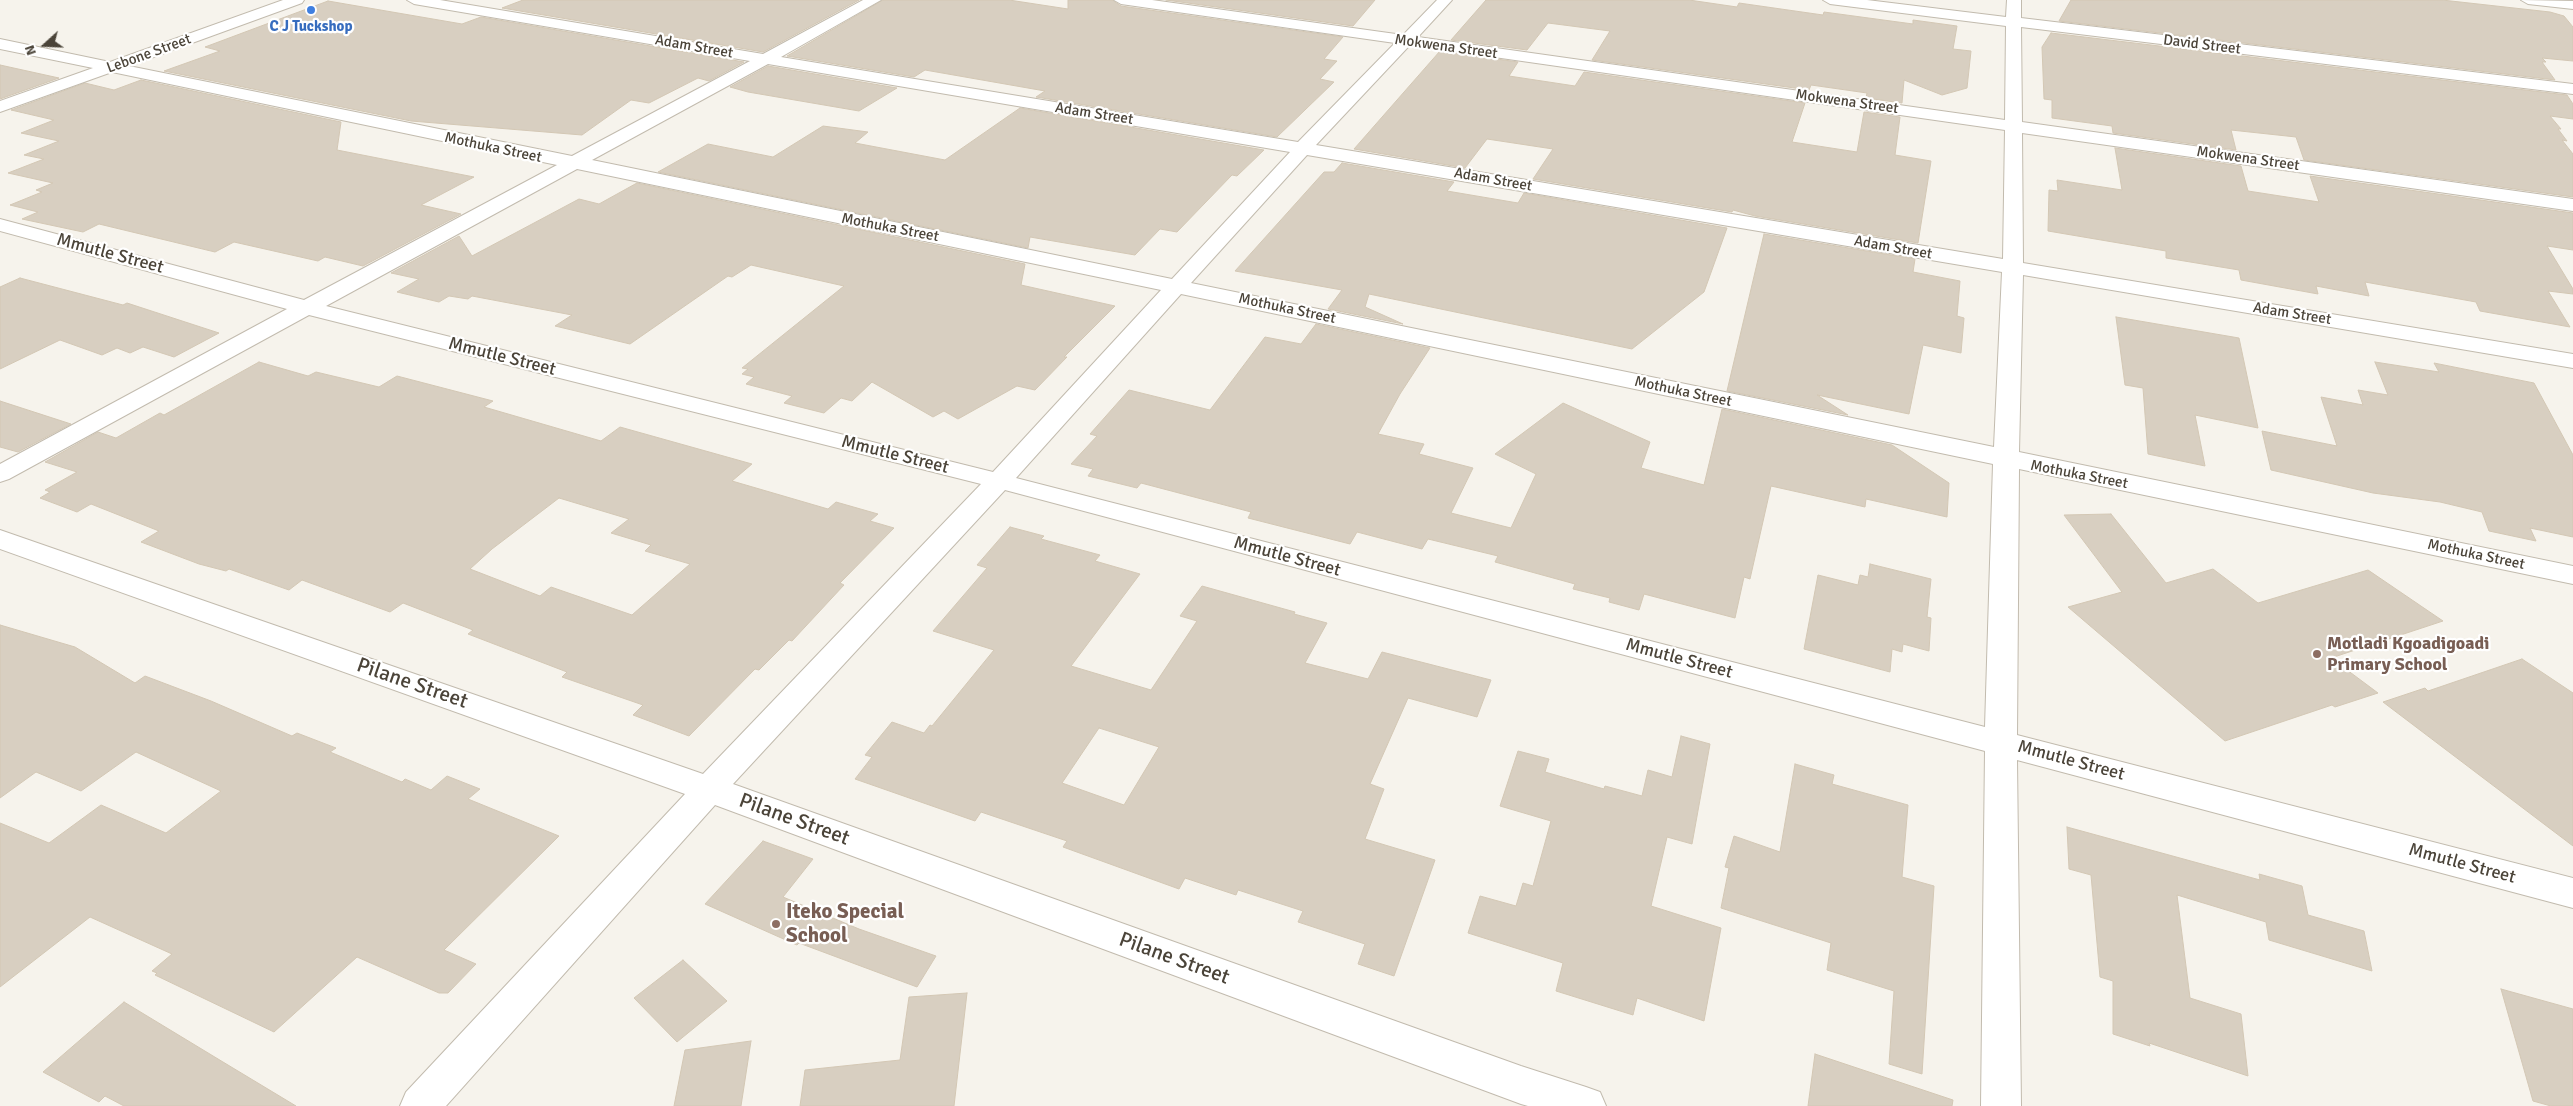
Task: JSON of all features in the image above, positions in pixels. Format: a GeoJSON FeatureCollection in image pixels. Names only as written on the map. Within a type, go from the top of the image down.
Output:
{"type":"FeatureCollection","features":[{"type":"Feature","properties":{"kind":"street","name":"Lebone Street"},"geometry":{"type":"LineString","coordinates":[[0,107],[297,0]]}},
{"type":"Feature","properties":{"kind":"street","name":"Adam Street"},"geometry":{"type":"LineString","coordinates":[[414,0],[2573,361]]}},
{"type":"Feature","properties":{"kind":"street"},"geometry":{"type":"LineString","coordinates":[[0,474],[874,0]]}},
{"type":"Feature","properties":{"kind":"street","name":"Mokwena Street"},"geometry":{"type":"LineString","coordinates":[[1122,0],[2573,205]]}},
{"type":"Feature","properties":{"kind":"street"},"geometry":{"type":"LineString","coordinates":[[420,1106],[710,789],[1000,481],[1303,148],[1445,0]]}},
{"type":"Feature","properties":{"kind":"street","name":"David Street"},"geometry":{"type":"LineString","coordinates":[[1830,0],[2014,11],[2573,89]]}},
{"type":"Feature","properties":{"kind":"street"},"geometry":{"type":"LineString","coordinates":[[2528,0],[2573,5]]}},
{"type":"Feature","properties":{"kind":"street"},"geometry":{"type":"LineString","coordinates":[[2000,1106],[2001,743],[2006,460],[2013,268],[2014,11]]}},
{"type":"Feature","properties":{"kind":"street","name":"Mothuka Street"},"geometry":{"type":"LineString","coordinates":[[0,44],[572,164],[1176,286],[2006,460],[2573,575]]}},
{"type":"Feature","properties":{"kind":"street","name":"Mmutle Street"},"geometry":{"type":"LineString","coordinates":[[0,224],[307,308],[1000,481],[2573,893]]}},
{"type":"Feature","properties":{"kind":"street","name":"Pilane Street"},"geometry":{"type":"LineString","coordinates":[[0,539],[710,789],[1521,1085],[1586,1106]]}},
{"type":"Feature","properties":{"kind":"building"},"geometry":{"type":"Polygon","coordinates":[[[523,0],[859,0],[763,52],[502,8],[523,0]]]}},
{"type":"Feature","properties":{"kind":"building"},"geometry":{"type":"Polygon","coordinates":[[[883,0],[1009,0],[1068,9],[1068,0],[1112,0],[1121,6],[1343,37],[1324,59],[1337,61],[1320,79],[1334,82],[1277,137],[1036,97],[1045,91],[925,70],[914,77],[787,56],[883,0]]]}},
{"type":"Feature","properties":{"kind":"building"},"geometry":{"type":"Polygon","coordinates":[[[1166,0],[1375,0],[1353,26],[1166,0]]]}},
{"type":"Feature","properties":{"kind":"building"},"geometry":{"type":"Polygon","coordinates":[[[1486,0],[1689,0],[1737,7],[1739,3],[1823,15],[1824,12],[1913,24],[1913,20],[1957,26],[1953,49],[1971,51],[1967,88],[1942,95],[1904,80],[1902,103],[1866,98],[1867,93],[1811,85],[1809,90],[1592,60],[1610,31],[1548,23],[1527,50],[1451,40],[1486,0]]]}},
{"type":"Feature","properties":{"kind":"building"},"geometry":{"type":"Polygon","coordinates":[[[2071,0],[2442,0],[2550,12],[2564,16],[2573,27],[2573,61],[2542,58],[2546,62],[2542,62],[2555,80],[2059,21],[2071,0]]]}},
{"type":"Feature","properties":{"kind":"building"},"geometry":{"type":"Polygon","coordinates":[[[328,1],[462,24],[481,17],[744,62],[709,81],[698,78],[649,103],[631,100],[582,135],[411,121],[164,71],[220,51],[205,47],[328,1]]]}},
{"type":"Feature","properties":{"kind":"building"},"geometry":{"type":"Polygon","coordinates":[[[2051,33],[2567,95],[2573,104],[2573,119],[2550,116],[2561,129],[2558,129],[2567,141],[2562,140],[2573,154],[2573,197],[2304,160],[2296,137],[2231,130],[2236,150],[2113,133],[2112,126],[2052,118],[2052,100],[2044,99],[2042,47],[2051,33]]]}},
{"type":"Feature","properties":{"kind":"building"},"geometry":{"type":"Polygon","coordinates":[[[1440,51],[1518,62],[1509,76],[1575,86],[1584,72],[1805,103],[1792,142],[1857,152],[1864,112],[1900,117],[1895,155],[1931,161],[1918,243],[1755,216],[1733,210],[1732,212],[1533,179],[1553,149],[1487,139],[1465,168],[1354,149],[1440,51]]]}},
{"type":"Feature","properties":{"kind":"building"},"geometry":{"type":"Polygon","coordinates":[[[0,65],[59,78],[0,99],[0,65]]]}},
{"type":"Feature","properties":{"kind":"building"},"geometry":{"type":"Polygon","coordinates":[[[768,66],[897,88],[859,111],[748,92],[730,87],[768,66]]]}},
{"type":"Feature","properties":{"kind":"building"},"geometry":{"type":"Polygon","coordinates":[[[141,80],[341,122],[337,150],[474,177],[421,205],[461,214],[363,266],[325,257],[318,261],[234,242],[215,252],[99,224],[83,232],[22,219],[38,212],[10,205],[42,192],[36,190],[53,183],[8,173],[44,159],[24,155],[59,141],[21,133],[54,120],[11,110],[85,83],[114,90],[141,80]]]}},
{"type":"Feature","properties":{"kind":"building"},"geometry":{"type":"Polygon","coordinates":[[[1020,108],[1264,150],[1237,176],[1232,175],[1177,232],[1160,229],[1135,255],[1030,237],[1028,248],[658,172],[708,144],[773,157],[823,126],[868,132],[855,143],[945,160],[1020,108]]]}},
{"type":"Feature","properties":{"kind":"building"},"geometry":{"type":"Polygon","coordinates":[[[2115,148],[2241,166],[2248,191],[2319,202],[2310,176],[2573,213],[2573,250],[2547,246],[2573,289],[2573,294],[2548,291],[2570,327],[2480,311],[2476,302],[2365,282],[2369,296],[2316,286],[2318,294],[2241,280],[2239,270],[2166,258],[2166,251],[2048,231],[2049,190],[2058,191],[2057,180],[2122,190],[2115,148]]]}},
{"type":"Feature","properties":{"kind":"building"},"geometry":{"type":"Polygon","coordinates":[[[1342,163],[1454,182],[1447,191],[1518,203],[1524,193],[1727,228],[1704,292],[1632,349],[1369,294],[1365,307],[1403,324],[1328,309],[1342,290],[1235,271],[1324,172],[1334,172],[1342,163]]]}},
{"type":"Feature","properties":{"kind":"building"},"geometry":{"type":"Polygon","coordinates":[[[637,183],[1025,264],[1021,285],[1115,306],[1064,357],[1067,357],[1035,390],[1017,386],[958,419],[944,411],[933,417],[872,382],[852,401],[841,398],[824,413],[784,403],[792,396],[746,384],[754,377],[742,374],[748,369],[742,368],[844,286],[751,265],[732,277],[728,276],[630,344],[555,326],[572,315],[472,296],[468,299],[449,296],[439,302],[397,292],[419,279],[391,273],[459,236],[472,256],[579,199],[599,204],[637,183]]]}},
{"type":"Feature","properties":{"kind":"building"},"geometry":{"type":"Polygon","coordinates":[[[1764,234],[1915,259],[1913,272],[1960,281],[1957,316],[1964,318],[1961,353],[1923,345],[1909,414],[1817,395],[1848,415],[1727,391],[1764,234]]]}},
{"type":"Feature","properties":{"kind":"building"},"geometry":{"type":"Polygon","coordinates":[[[20,278],[123,305],[127,303],[219,333],[174,357],[143,347],[130,353],[117,348],[102,355],[60,340],[0,369],[0,287],[20,278]]]}},
{"type":"Feature","properties":{"kind":"building"},"geometry":{"type":"Polygon","coordinates":[[[2116,317],[2239,338],[2258,428],[2195,415],[2205,466],[2148,454],[2143,388],[2125,385],[2116,317]]]}},
{"type":"Feature","properties":{"kind":"building"},"geometry":{"type":"Polygon","coordinates":[[[1316,324],[1430,348],[1400,394],[1378,434],[1424,444],[1419,454],[1473,468],[1451,513],[1511,528],[1536,474],[1495,454],[1563,403],[1650,442],[1641,468],[1704,485],[1722,409],[1892,445],[1949,483],[1947,517],[1866,499],[1865,507],[1771,486],[1750,579],[1744,577],[1735,618],[1644,594],[1639,610],[1609,602],[1610,598],[1573,589],[1575,584],[1495,562],[1498,556],[1428,539],[1422,549],[1357,532],[1350,544],[1248,518],[1251,512],[1141,483],[1137,488],[1088,476],[1093,469],[1071,464],[1097,436],[1090,434],[1129,390],[1210,410],[1265,337],[1301,344],[1316,324]]]}},
{"type":"Feature","properties":{"kind":"building"},"geometry":{"type":"Polygon","coordinates":[[[259,362],[308,376],[316,372],[379,387],[397,376],[493,401],[484,407],[601,441],[620,427],[752,464],[732,481],[828,509],[836,502],[878,514],[870,521],[894,528],[840,583],[844,585],[792,641],[789,640],[759,670],[755,669],[689,736],[633,715],[643,705],[562,677],[567,672],[468,634],[473,630],[403,603],[390,612],[302,580],[289,590],[229,569],[226,571],[199,564],[141,542],[159,531],[91,504],[77,512],[40,498],[50,492],[45,490],[77,472],[45,462],[98,432],[116,438],[160,413],[164,415],[259,362]],[[559,498],[492,549],[470,569],[540,596],[551,587],[632,615],[690,564],[645,551],[651,545],[611,533],[629,519],[559,498]]]}},
{"type":"Feature","properties":{"kind":"building"},"geometry":{"type":"Polygon","coordinates":[[[2375,362],[2439,372],[2434,363],[2534,383],[2573,455],[2573,537],[2530,528],[2536,541],[2489,531],[2482,512],[2440,502],[2373,493],[2271,470],[2262,431],[2337,446],[2321,397],[2363,405],[2358,390],[2388,395],[2375,362]]]}},
{"type":"Feature","properties":{"kind":"building"},"geometry":{"type":"Polygon","coordinates":[[[0,401],[71,424],[18,452],[0,447],[0,401]]]}},
{"type":"Feature","properties":{"kind":"building"},"geometry":{"type":"Polygon","coordinates":[[[2111,514],[2166,583],[2213,569],[2258,603],[2368,570],[2443,621],[2331,658],[2378,693],[2335,707],[2332,705],[2225,741],[2068,607],[2122,592],[2064,515],[2111,514]]]}},
{"type":"Feature","properties":{"kind":"building"},"geometry":{"type":"Polygon","coordinates":[[[1010,527],[1044,536],[1041,539],[1100,555],[1095,561],[1140,574],[1071,666],[1151,690],[1197,621],[1180,616],[1202,586],[1327,623],[1305,663],[1368,679],[1382,652],[1491,680],[1477,717],[1408,698],[1370,784],[1384,789],[1365,839],[1435,860],[1394,976],[1358,964],[1365,944],[1298,922],[1303,911],[1238,890],[1236,895],[1185,878],[1179,889],[1063,847],[1067,841],[981,812],[975,821],[855,779],[872,757],[865,755],[892,722],[924,733],[930,725],[932,726],[994,650],[933,631],[987,568],[977,565],[1010,527]],[[1099,728],[1062,783],[1124,805],[1159,747],[1099,728]]]}},
{"type":"Feature","properties":{"kind":"building"},"geometry":{"type":"Polygon","coordinates":[[[1870,564],[1931,579],[1927,617],[1931,618],[1929,651],[1903,644],[1902,652],[1892,649],[1890,672],[1804,649],[1818,575],[1858,585],[1860,575],[1868,577],[1870,564]]]}},
{"type":"Feature","properties":{"kind":"building"},"geometry":{"type":"Polygon","coordinates":[[[0,625],[75,647],[135,683],[145,676],[211,701],[292,736],[297,733],[336,748],[330,752],[402,782],[405,779],[431,790],[447,776],[480,789],[468,799],[559,836],[444,950],[476,964],[448,993],[439,993],[357,957],[274,1032],[155,975],[157,973],[152,971],[172,954],[90,917],[0,987],[0,823],[49,843],[101,805],[166,833],[221,791],[136,752],[81,791],[36,772],[0,798],[0,625]]]}},
{"type":"Feature","properties":{"kind":"building"},"geometry":{"type":"Polygon","coordinates":[[[2522,659],[2573,693],[2573,846],[2383,702],[2425,688],[2428,691],[2522,659]]]}},
{"type":"Feature","properties":{"kind":"building"},"geometry":{"type":"Polygon","coordinates":[[[1681,736],[1710,744],[1692,844],[1667,837],[1651,906],[1721,928],[1704,1021],[1637,998],[1633,1015],[1556,991],[1563,963],[1468,933],[1480,896],[1516,906],[1523,883],[1533,886],[1551,821],[1500,806],[1518,751],[1549,759],[1545,772],[1604,789],[1605,786],[1642,796],[1648,770],[1672,777],[1681,736]]]}},
{"type":"Feature","properties":{"kind":"building"},"geometry":{"type":"Polygon","coordinates":[[[1795,764],[1834,775],[1832,784],[1908,805],[1902,877],[1934,886],[1922,1074],[1889,1064],[1894,991],[1827,970],[1831,943],[1721,908],[1729,868],[1725,867],[1734,836],[1780,852],[1795,764]]]}},
{"type":"Feature","properties":{"kind":"building"},"geometry":{"type":"Polygon","coordinates":[[[2067,827],[2260,880],[2259,874],[2302,886],[2308,915],[2364,931],[2372,971],[2269,940],[2266,922],[2177,895],[2190,998],[2241,1014],[2248,1076],[2149,1043],[2150,1046],[2113,1034],[2113,981],[2100,977],[2091,875],[2069,869],[2067,827]]]}},
{"type":"Feature","properties":{"kind":"building"},"geometry":{"type":"Polygon","coordinates":[[[763,841],[813,859],[783,897],[859,929],[936,956],[917,987],[799,943],[797,945],[705,904],[763,841]]]}},
{"type":"Feature","properties":{"kind":"building"},"geometry":{"type":"Polygon","coordinates":[[[683,960],[727,1001],[677,1042],[634,998],[683,960]]]}},
{"type":"Feature","properties":{"kind":"building"},"geometry":{"type":"Polygon","coordinates":[[[2501,989],[2573,1009],[2573,1106],[2551,1106],[2533,1101],[2501,989]]]}},
{"type":"Feature","properties":{"kind":"building"},"geometry":{"type":"Polygon","coordinates":[[[967,993],[954,1106],[800,1106],[805,1070],[900,1060],[909,997],[967,993]]]}},
{"type":"Feature","properties":{"kind":"building"},"geometry":{"type":"Polygon","coordinates":[[[124,1002],[296,1106],[124,1106],[105,1096],[99,1102],[43,1072],[124,1002]]]}},
{"type":"Feature","properties":{"kind":"building"},"geometry":{"type":"Polygon","coordinates":[[[751,1041],[741,1106],[674,1106],[685,1050],[751,1041]]]}},
{"type":"Feature","properties":{"kind":"building"},"geometry":{"type":"Polygon","coordinates":[[[1815,1054],[1953,1100],[1952,1106],[1808,1106],[1815,1054]]]}},
{"type":"Feature","properties":{"kind":"place","name":"C J Tuckshop"},"geometry":{"type":"Point","coordinates":[311,10]}},
{"type":"Feature","properties":{"kind":"place","name":"Motladi Kgoadigoadi Primary School"},"geometry":{"type":"Point","coordinates":[2317,654]}},
{"type":"Feature","properties":{"kind":"place","name":"Iteko Special School"},"geometry":{"type":"Point","coordinates":[776,924]}}]}
